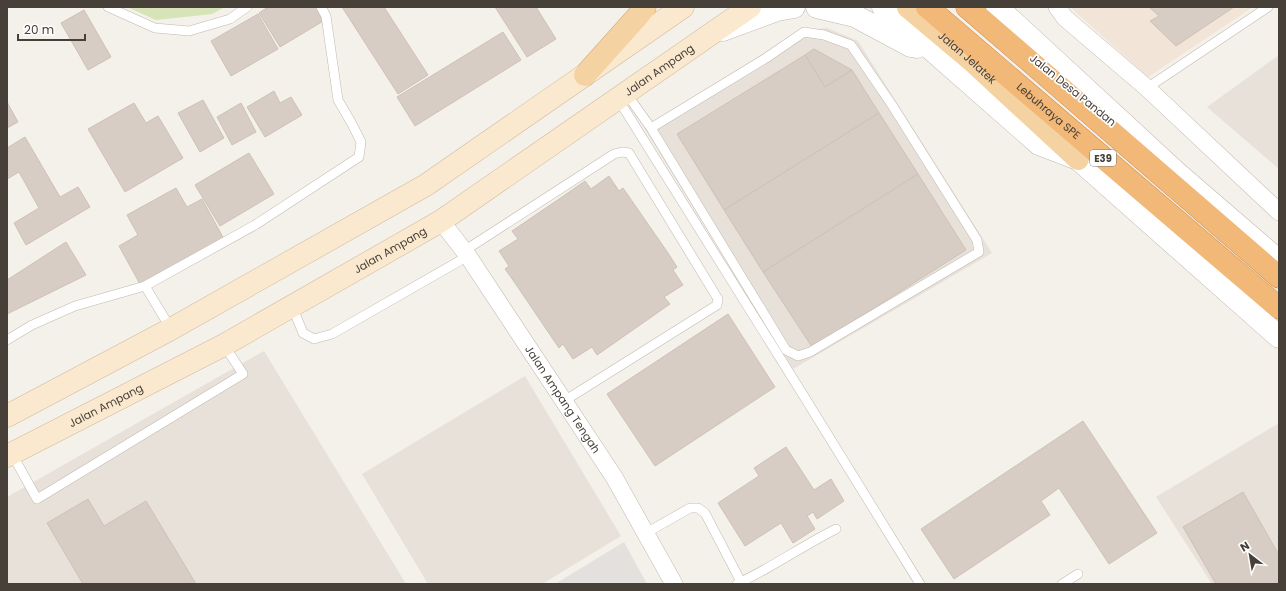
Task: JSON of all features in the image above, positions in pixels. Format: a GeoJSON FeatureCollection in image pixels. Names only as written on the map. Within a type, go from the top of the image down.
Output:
{"type":"FeatureCollection","features":[{"type":"Feature","properties":{"kind":"highway","name":"Lebuhraya SPE"},"geometry":{"type":"LineString","coordinates":[[927,7],[1279,308]]}},
{"type":"Feature","properties":{"kind":"highway","name":"E39"},"geometry":{"type":"LineString","coordinates":[[968,7],[1279,277]]}},
{"type":"Feature","properties":{"kind":"main road"},"geometry":{"type":"LineString","coordinates":[[585,75],[645,7]]}},
{"type":"Feature","properties":{"kind":"main road"},"geometry":{"type":"LineString","coordinates":[[7,416],[171,329],[426,185],[683,7]]}},
{"type":"Feature","properties":{"kind":"main road","name":"Jalan Ampang"},"geometry":{"type":"LineString","coordinates":[[10,455],[224,345],[442,221],[750,7]]}},
{"type":"Feature","properties":{"kind":"main road","name":"Jalan Jelatek"},"geometry":{"type":"LineString","coordinates":[[908,7],[970,60],[1078,159]]}},
{"type":"Feature","properties":{"kind":"street"},"geometry":{"type":"LineString","coordinates":[[709,35],[777,10],[794,7]]}},
{"type":"Feature","properties":{"kind":"street"},"geometry":{"type":"LineString","coordinates":[[817,7],[855,16],[911,46],[930,50]]}},
{"type":"Feature","properties":{"kind":"street"},"geometry":{"type":"LineString","coordinates":[[883,7],[930,50],[1039,144],[1078,159],[1279,337]]}},
{"type":"Feature","properties":{"kind":"street","name":"Jalan Desa Pandan"},"geometry":{"type":"LineString","coordinates":[[968,7],[1177,173]]}},
{"type":"Feature","properties":{"kind":"street","name":"Jalan Desa Pandan"},"geometry":{"type":"LineString","coordinates":[[997,7],[1177,173],[1279,261]]}},
{"type":"Feature","properties":{"kind":"street"},"geometry":{"type":"LineString","coordinates":[[1003,7],[1021,30]]}},
{"type":"Feature","properties":{"kind":"street"},"geometry":{"type":"LineString","coordinates":[[1057,7],[1065,18],[1148,88],[1279,212]]}},
{"type":"Feature","properties":{"kind":"street","name":"Jalan Ampang Tengah"},"geometry":{"type":"LineString","coordinates":[[442,221],[466,254],[614,477],[674,584]]}},
{"type":"Feature","properties":{"kind":"lane"},"geometry":{"type":"LineString","coordinates":[[108,7],[155,28],[188,31],[230,19],[247,7]]}},
{"type":"Feature","properties":{"kind":"lane"},"geometry":{"type":"LineString","coordinates":[[7,340],[32,325],[75,306],[145,286],[255,225],[359,157],[360,142],[352,124],[338,100],[326,16],[321,7]]}},
{"type":"Feature","properties":{"kind":"lane"},"geometry":{"type":"LineString","coordinates":[[1148,88],[1268,7]]}},
{"type":"Feature","properties":{"kind":"lane"},"geometry":{"type":"LineString","coordinates":[[622,96],[651,128],[786,350],[798,356],[810,352],[979,252],[977,240],[973,233],[892,105],[850,45],[824,34],[804,32],[766,58],[651,128]]}},
{"type":"Feature","properties":{"kind":"lane"},"geometry":{"type":"LineString","coordinates":[[622,96],[805,398],[920,584]]}},
{"type":"Feature","properties":{"kind":"lane"},"geometry":{"type":"LineString","coordinates":[[292,306],[303,333],[314,339],[332,334],[466,254],[614,154],[622,152],[629,153],[718,299],[717,305],[564,401]]}},
{"type":"Feature","properties":{"kind":"lane"},"geometry":{"type":"LineString","coordinates":[[145,286],[171,329]]}},
{"type":"Feature","properties":{"kind":"lane"},"geometry":{"type":"LineString","coordinates":[[10,455],[37,499],[243,374],[224,345]]}},
{"type":"Feature","properties":{"kind":"lane"},"geometry":{"type":"LineString","coordinates":[[646,532],[690,508],[698,508],[705,513],[739,583],[765,570],[836,529]]}},
{"type":"Feature","properties":{"kind":"lane"},"geometry":{"type":"LineString","coordinates":[[1062,584],[1078,574]]}},
{"type":"Feature","properties":{"kind":"shaded area"},"geometry":{"type":"Polygon","coordinates":[[[1070,7],[1253,7],[1148,77],[1070,7]]]}},
{"type":"Feature","properties":{"kind":"shaded area"},"geometry":{"type":"Polygon","coordinates":[[[827,28],[858,41],[992,253],[793,369],[644,128],[799,31],[827,28]]]}},
{"type":"Feature","properties":{"kind":"shaded area"},"geometry":{"type":"Polygon","coordinates":[[[1279,55],[1279,169],[1207,107],[1279,55]]]}},
{"type":"Feature","properties":{"kind":"shaded area"},"geometry":{"type":"Polygon","coordinates":[[[264,351],[406,584],[7,584],[7,497],[264,351]]]}},
{"type":"Feature","properties":{"kind":"shaded area"},"geometry":{"type":"Polygon","coordinates":[[[525,376],[621,536],[542,584],[428,584],[362,474],[525,376]]]}},
{"type":"Feature","properties":{"kind":"shaded area"},"geometry":{"type":"Polygon","coordinates":[[[1279,423],[1279,584],[1212,584],[1156,497],[1279,423]]]}},
{"type":"Feature","properties":{"kind":"shaded area"},"geometry":{"type":"Polygon","coordinates":[[[624,542],[647,584],[555,584],[624,542]]]}},
{"type":"Feature","properties":{"kind":"green space"},"geometry":{"type":"Polygon","coordinates":[[[127,7],[225,7],[212,14],[156,20],[127,7]]]}},
{"type":"Feature","properties":{"kind":"building"},"geometry":{"type":"Polygon","coordinates":[[[268,7],[317,7],[325,20],[280,47],[259,13],[268,7]]]}},
{"type":"Feature","properties":{"kind":"building"},"geometry":{"type":"Polygon","coordinates":[[[342,7],[384,7],[428,75],[398,94],[342,7]]]}},
{"type":"Feature","properties":{"kind":"building"},"geometry":{"type":"Polygon","coordinates":[[[495,7],[536,7],[556,39],[527,57],[495,7]]]}},
{"type":"Feature","properties":{"kind":"building"},"geometry":{"type":"Polygon","coordinates":[[[1149,7],[1234,7],[1176,46],[1150,21],[1159,16],[1149,7]]]}},
{"type":"Feature","properties":{"kind":"building"},"geometry":{"type":"Polygon","coordinates":[[[84,10],[111,57],[88,70],[61,23],[84,10]]]}},
{"type":"Feature","properties":{"kind":"building"},"geometry":{"type":"Polygon","coordinates":[[[258,14],[278,49],[231,76],[211,41],[258,14]]]}},
{"type":"Feature","properties":{"kind":"building"},"geometry":{"type":"Polygon","coordinates":[[[503,32],[521,60],[415,126],[397,97],[503,32]]]}},
{"type":"Feature","properties":{"kind":"building"},"geometry":{"type":"Polygon","coordinates":[[[814,49],[852,70],[825,87],[805,55],[814,49]]]}},
{"type":"Feature","properties":{"kind":"building"},"geometry":{"type":"Polygon","coordinates":[[[805,55],[825,87],[852,70],[879,113],[724,210],[677,134],[805,55]]]}},
{"type":"Feature","properties":{"kind":"building"},"geometry":{"type":"Polygon","coordinates":[[[274,91],[280,103],[291,97],[302,115],[265,137],[247,107],[274,91]]]}},
{"type":"Feature","properties":{"kind":"building"},"geometry":{"type":"Polygon","coordinates":[[[203,100],[224,138],[200,152],[178,113],[203,100]]]}},
{"type":"Feature","properties":{"kind":"building"},"geometry":{"type":"Polygon","coordinates":[[[7,102],[18,122],[7,128],[7,102]]]}},
{"type":"Feature","properties":{"kind":"building"},"geometry":{"type":"Polygon","coordinates":[[[134,103],[146,123],[158,116],[183,158],[125,192],[88,129],[134,103]]]}},
{"type":"Feature","properties":{"kind":"building"},"geometry":{"type":"Polygon","coordinates":[[[241,103],[256,132],[232,145],[217,117],[241,103]]]}},
{"type":"Feature","properties":{"kind":"building"},"geometry":{"type":"Polygon","coordinates":[[[879,113],[918,174],[763,272],[724,210],[879,113]]]}},
{"type":"Feature","properties":{"kind":"building"},"geometry":{"type":"Polygon","coordinates":[[[25,137],[60,197],[78,187],[90,207],[26,245],[14,223],[39,208],[19,172],[7,179],[7,148],[25,137]]]}},
{"type":"Feature","properties":{"kind":"building"},"geometry":{"type":"Polygon","coordinates":[[[249,153],[274,194],[220,226],[195,185],[249,153]]]}},
{"type":"Feature","properties":{"kind":"building"},"geometry":{"type":"Polygon","coordinates":[[[918,174],[966,250],[812,347],[763,272],[918,174]]]}},
{"type":"Feature","properties":{"kind":"building"},"geometry":{"type":"Polygon","coordinates":[[[609,176],[619,191],[623,188],[668,253],[677,267],[673,270],[683,285],[664,297],[670,304],[597,355],[592,347],[573,359],[563,344],[559,348],[505,269],[509,266],[499,251],[518,239],[512,231],[585,181],[591,189],[609,176]]]}},
{"type":"Feature","properties":{"kind":"building"},"geometry":{"type":"Polygon","coordinates":[[[176,188],[187,207],[202,199],[224,239],[141,286],[119,246],[138,235],[127,215],[176,188]]]}},
{"type":"Feature","properties":{"kind":"building"},"geometry":{"type":"Polygon","coordinates":[[[66,242],[86,275],[7,314],[7,280],[66,242]]]}},
{"type":"Feature","properties":{"kind":"building"},"geometry":{"type":"Polygon","coordinates":[[[728,314],[775,387],[655,466],[607,394],[728,314]]]}},
{"type":"Feature","properties":{"kind":"building"},"geometry":{"type":"Polygon","coordinates":[[[1083,421],[1157,533],[1109,564],[1059,488],[1041,501],[1050,515],[954,579],[921,529],[1083,421]]]}},
{"type":"Feature","properties":{"kind":"building"},"geometry":{"type":"Polygon","coordinates":[[[786,447],[814,490],[831,479],[844,501],[817,519],[813,512],[807,516],[815,529],[793,543],[781,523],[745,546],[718,503],[759,476],[754,468],[786,447]]]}},
{"type":"Feature","properties":{"kind":"building"},"geometry":{"type":"Polygon","coordinates":[[[1243,492],[1279,555],[1279,584],[1216,584],[1183,527],[1243,492]]]}},
{"type":"Feature","properties":{"kind":"building"},"geometry":{"type":"Polygon","coordinates":[[[88,499],[104,526],[146,501],[196,584],[83,584],[47,523],[88,499]]]}}]}
